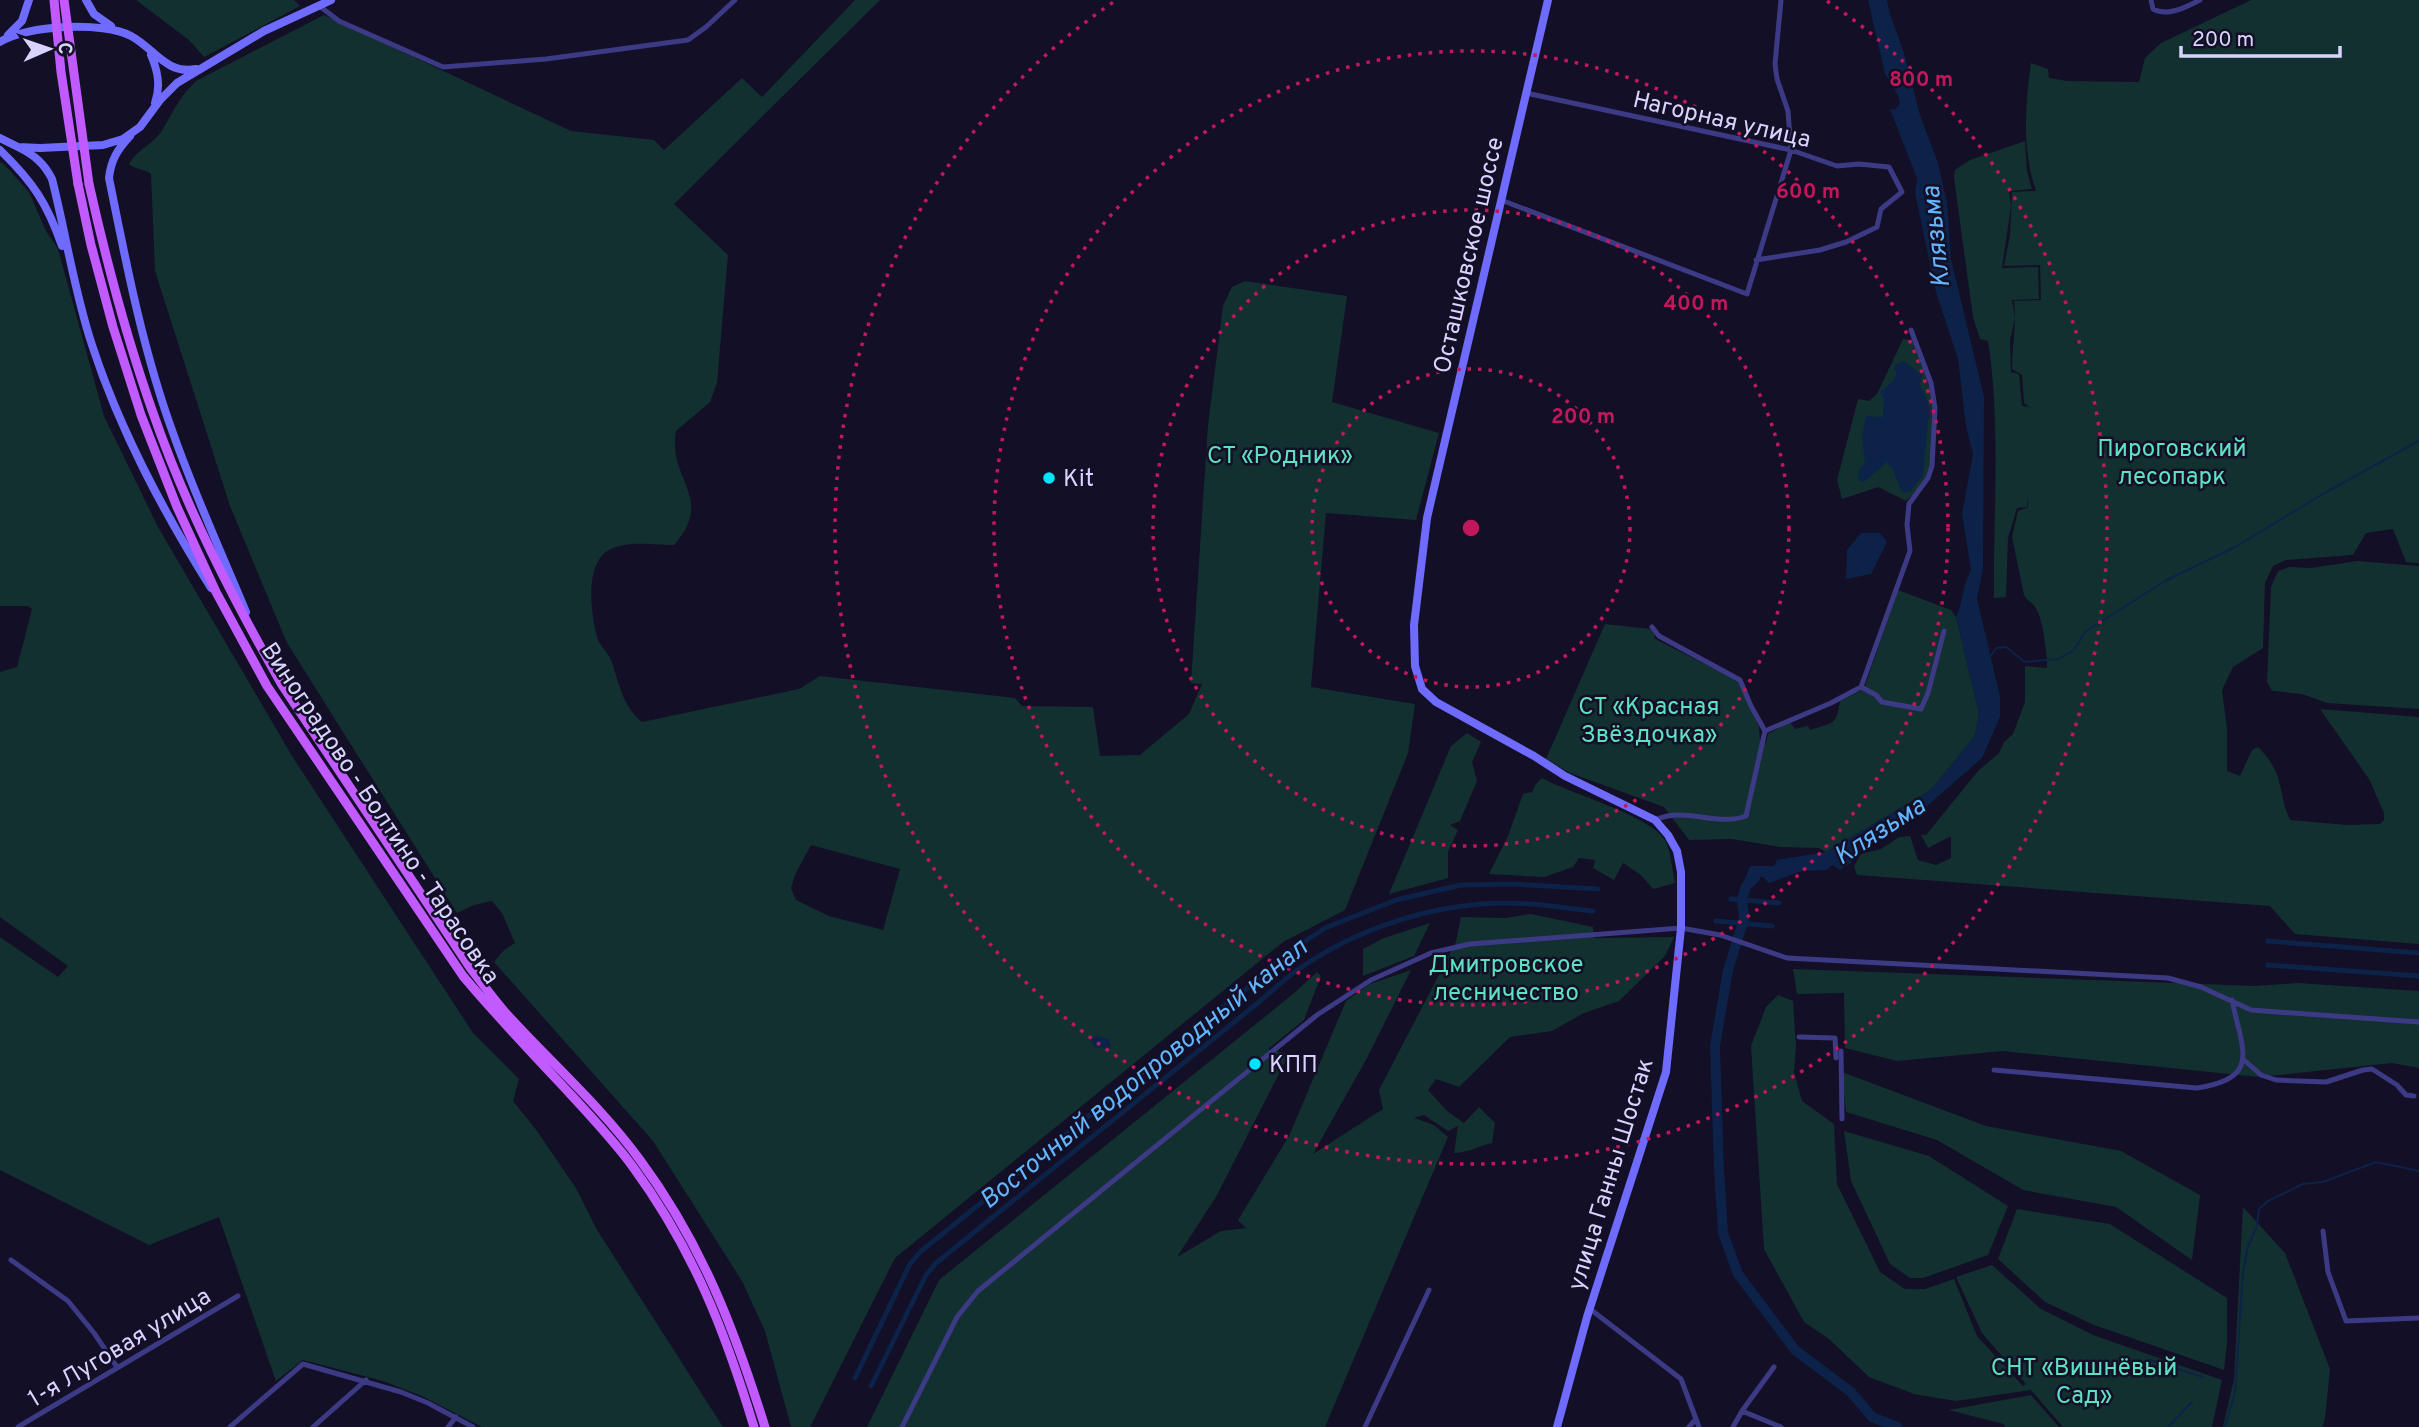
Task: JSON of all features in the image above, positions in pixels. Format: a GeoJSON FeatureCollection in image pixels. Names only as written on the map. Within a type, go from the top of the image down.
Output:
{"type":"FeatureCollection","features":[{"type":"Feature","properties":{"kind":"main road"},"geometry":{"type":"LineString","coordinates":[[2,40],[22,21],[29,0]]}},
{"type":"Feature","properties":{"kind":"main road","name":"Виноградово - Болтино - Тарасовка"},"geometry":{"type":"LineString","coordinates":[[54,0],[61,72],[78,184],[113,327],[141,415],[177,507],[228,615],[267,686],[463,976],[633,1166],[674,1228],[702,1282],[732,1356],[754,1427]]}},
{"type":"Feature","properties":{"kind":"main road","name":"Виноградово - Болтино - Тарасовка"},"geometry":{"type":"LineString","coordinates":[[64,0],[89,184],[107,262],[152,412],[206,540],[260,647],[289,696],[471,970],[504,1010],[591,1101],[631,1149],[680,1220],[710,1277],[742,1352],[765,1427]]}},
{"type":"Feature","properties":{"kind":"main road"},"geometry":{"type":"LineString","coordinates":[[86,0],[94,14],[105,23],[130,35],[168,66],[191,70],[203,67]]}},
{"type":"Feature","properties":{"kind":"main road","name":"Осташковское шоссе"},"geometry":{"type":"LineString","coordinates":[[1548,0],[1427,518],[1414,625],[1415,666],[1422,689],[1436,702],[1565,776],[1655,820]]}},
{"type":"Feature","properties":{"kind":"main road"},"geometry":{"type":"LineString","coordinates":[[153,109],[177,83],[264,31],[323,2]]}},
{"type":"Feature","properties":{"kind":"main road"},"geometry":{"type":"LineString","coordinates":[[2,40],[27,31],[78,27],[104,28],[130,35]]}},
{"type":"Feature","properties":{"kind":"main road"},"geometry":{"type":"LineString","coordinates":[[144,46],[158,72],[158,96],[145,122],[117,150],[111,161],[109,178],[136,302],[173,433],[260,647]]}},
{"type":"Feature","properties":{"kind":"main road"},"geometry":{"type":"LineString","coordinates":[[18,147],[103,145],[130,136]]}},
{"type":"Feature","properties":{"kind":"main road"},"geometry":{"type":"LineString","coordinates":[[0,138],[37,158],[46,166],[52,179],[72,275]]}},
{"type":"Feature","properties":{"kind":"main road"},"geometry":{"type":"LineString","coordinates":[[0,150],[25,174],[51,214],[91,342],[120,420],[177,533],[228,615]]}},
{"type":"Feature","properties":{"kind":"main road","name":"улица Ганны Шостак"},"geometry":{"type":"LineString","coordinates":[[1557,1427],[1590,1309],[1665,1072],[1681,928],[1681,872],[1677,851],[1655,820]]}},
{"type":"Feature","properties":{"kind":"street"},"geometry":{"type":"LineString","coordinates":[[323,2],[339,21],[443,67],[546,60],[688,40],[735,0]]}},
{"type":"Feature","properties":{"kind":"street"},"geometry":{"type":"LineString","coordinates":[[1501,200],[1746,294],[1791,150],[1788,111],[1774,64],[1781,0]]}},
{"type":"Feature","properties":{"kind":"street"},"geometry":{"type":"LineString","coordinates":[[2151,0],[2153,9],[2159,12],[2170,12],[2200,0]]}},
{"type":"Feature","properties":{"kind":"street","name":"Нагорная улица"},"geometry":{"type":"LineString","coordinates":[[1526,93],[1791,150],[1837,166],[1859,164],[1889,167],[1901,195],[1881,209],[1877,227],[1846,242],[1820,250],[1756,260]]}},
{"type":"Feature","properties":{"kind":"street"},"geometry":{"type":"LineString","coordinates":[[1765,731],[1861,687],[1910,551],[1907,525],[1909,504],[1928,478],[1932,466],[1935,408],[1931,383],[1911,331]]}},
{"type":"Feature","properties":{"kind":"street"},"geometry":{"type":"LineString","coordinates":[[1652,627],[1659,636],[1740,680],[1765,731],[1746,816],[1733,821],[1675,813],[1655,820]]}},
{"type":"Feature","properties":{"kind":"street"},"geometry":{"type":"LineString","coordinates":[[1861,687],[1876,695],[1882,702],[1922,709],[1944,631]]}},
{"type":"Feature","properties":{"kind":"street"},"geometry":{"type":"LineString","coordinates":[[902,1427],[957,1317],[978,1291],[1289,1037],[1342,997],[1371,979],[1431,953],[1470,944],[1681,928],[1720,935],[1787,958],[2168,978],[2202,987],[2251,1010],[2419,1022]]}},
{"type":"Feature","properties":{"kind":"street"},"geometry":{"type":"LineString","coordinates":[[1994,1070],[2197,1088],[2219,1084],[2237,1075],[2244,1060],[2232,1000]]}},
{"type":"Feature","properties":{"kind":"street"},"geometry":{"type":"LineString","coordinates":[[1800,1037],[1835,1038],[1836,1058]]}},
{"type":"Feature","properties":{"kind":"street"},"geometry":{"type":"LineString","coordinates":[[1841,1051],[1842,1119]]}},
{"type":"Feature","properties":{"kind":"street"},"geometry":{"type":"LineString","coordinates":[[2244,1060],[2261,1075],[2276,1080],[2326,1082],[2372,1069],[2398,1084],[2406,1095],[2414,1096]]}},
{"type":"Feature","properties":{"kind":"street"},"geometry":{"type":"LineString","coordinates":[[2323,1231],[2328,1272],[2346,1321],[2419,1318]]}},
{"type":"Feature","properties":{"kind":"street"},"geometry":{"type":"LineString","coordinates":[[11,1261],[68,1301],[117,1367]]}},
{"type":"Feature","properties":{"kind":"street"},"geometry":{"type":"LineString","coordinates":[[1365,1427],[1429,1290]]}},
{"type":"Feature","properties":{"kind":"street","name":"1-я Луговая улица"},"geometry":{"type":"LineString","coordinates":[[18,1427],[238,1296]]}},
{"type":"Feature","properties":{"kind":"street"},"geometry":{"type":"LineString","coordinates":[[1590,1309],[1681,1379],[1699,1427]]}},
{"type":"Feature","properties":{"kind":"street"},"geometry":{"type":"LineString","coordinates":[[230,1427],[303,1364],[366,1380],[419,1399],[473,1427]]}},
{"type":"Feature","properties":{"kind":"street"},"geometry":{"type":"LineString","coordinates":[[1733,1427],[1774,1367]]}},
{"type":"Feature","properties":{"kind":"street"},"geometry":{"type":"LineString","coordinates":[[313,1427],[366,1380]]}},
{"type":"Feature","properties":{"kind":"street"},"geometry":{"type":"LineString","coordinates":[[1742,1411],[1781,1427]]}},
{"type":"Feature","properties":{"kind":"street"},"geometry":{"type":"LineString","coordinates":[[448,1427],[456,1418]]}},
{"type":"Feature","properties":{"kind":"street"},"geometry":{"type":"LineString","coordinates":[[1689,1427],[1696,1419]]}},
{"type":"Feature","properties":{"kind":"green space"},"geometry":{"type":"Polygon","coordinates":[[[136,0],[294,0],[300,6],[204,57],[189,40],[136,0]]]}},
{"type":"Feature","properties":{"kind":"green space","name":"СТ «Родник»"},"geometry":{"type":"Polygon","coordinates":[[[855,0],[880,0],[674,204],[728,255],[717,383],[710,402],[676,431],[675,448],[691,501],[691,514],[686,528],[674,545],[633,544],[609,550],[596,566],[591,590],[598,640],[611,660],[630,709],[642,722],[799,689],[820,676],[1015,698],[1022,706],[1093,707],[1100,756],[1140,755],[1189,714],[1202,684],[1191,683],[1208,425],[1223,306],[1232,287],[1245,281],[1347,296],[1332,402],[1439,433],[1416,520],[1326,513],[1311,687],[1415,704],[1408,753],[1345,910],[1283,942],[895,1258],[810,1427],[791,1427],[765,1331],[742,1281],[653,1141],[494,962],[504,950],[515,943],[502,913],[492,901],[457,913],[287,643],[230,506],[155,271],[151,174],[129,164],[161,132],[180,100],[196,81],[324,15],[571,131],[654,140],[664,150],[742,78],[762,97],[855,0]],[[811,845],[791,888],[796,900],[829,916],[883,930],[900,869],[811,845]]]}},
{"type":"Feature","properties":{"kind":"green space","name":"Пироговский лесопарк"},"geometry":{"type":"Polygon","coordinates":[[[2251,0],[2419,0],[2419,563],[2406,562],[2393,529],[2366,533],[2353,555],[2286,560],[2273,566],[2265,583],[2263,648],[2233,667],[2222,690],[2227,729],[2227,771],[2240,776],[2252,750],[2258,747],[2267,756],[2277,774],[2290,820],[2347,825],[2380,824],[2384,820],[2384,813],[2369,779],[2320,709],[2419,717],[2419,944],[2295,934],[2270,906],[1857,875],[1854,866],[1861,854],[1881,849],[1899,837],[1910,836],[1918,860],[1936,865],[1951,858],[1951,836],[1928,848],[1921,835],[1926,835],[1978,771],[1999,753],[2004,742],[2013,734],[2025,702],[2025,666],[2047,668],[2040,619],[2035,607],[2024,595],[2012,537],[2018,511],[2028,507],[2028,497],[2027,507],[2017,508],[2008,538],[2006,597],[1994,598],[1995,437],[1992,373],[1988,341],[1980,339],[1973,317],[1954,178],[1955,170],[1970,160],[2025,141],[2027,171],[2032,189],[2009,191],[2011,206],[2002,268],[2038,267],[2039,299],[2012,300],[2015,318],[2014,301],[2041,300],[2040,265],[2004,266],[2010,235],[2012,192],[2036,191],[2028,160],[2026,128],[2031,63],[2048,69],[2049,78],[2067,81],[2139,82],[2145,58],[2161,43],[2251,0]],[[2015,318],[2010,341],[2011,372],[2019,374],[2022,406],[2029,407],[2024,403],[2022,375],[2012,369],[2015,318]]]}},
{"type":"Feature","properties":{"kind":"green space"},"geometry":{"type":"Polygon","coordinates":[[[0,162],[29,192],[46,231],[58,249],[104,416],[158,527],[292,756],[473,1033],[519,1079],[513,1101],[576,1188],[597,1230],[723,1427],[482,1427],[424,1397],[383,1381],[303,1360],[276,1381],[219,1217],[149,1245],[0,1170],[0,937],[58,977],[68,966],[0,917],[0,672],[17,667],[32,609],[28,606],[0,606],[0,162]]]}},
{"type":"Feature","properties":{"kind":"green space"},"geometry":{"type":"Polygon","coordinates":[[[1903,339],[1912,340],[1925,371],[1934,407],[1930,467],[1922,486],[1906,501],[1878,487],[1842,499],[1837,480],[1858,399],[1869,401],[1877,394],[1903,339]]]}},
{"type":"Feature","properties":{"kind":"green space"},"geometry":{"type":"Polygon","coordinates":[[[2357,561],[2419,566],[2419,709],[2327,703],[2302,694],[2272,691],[2267,682],[2271,587],[2278,571],[2290,567],[2311,568],[2357,561]]]}},
{"type":"Feature","properties":{"kind":"green space","name":"СТ «Красная Звёздочка»"},"geometry":{"type":"Polygon","coordinates":[[[1898,590],[1951,610],[1956,617],[1979,713],[1975,736],[1931,790],[1826,852],[1819,848],[1780,847],[1732,839],[1689,840],[1664,807],[1570,773],[1546,759],[1605,624],[1650,629],[1655,635],[1654,638],[1659,641],[1735,679],[1740,683],[1759,727],[1760,741],[1766,743],[1768,734],[1790,722],[1795,729],[1808,726],[1810,730],[1829,724],[1837,715],[1840,701],[1864,689],[1898,590]]]}},
{"type":"Feature","properties":{"kind":"green space"},"geometry":{"type":"Polygon","coordinates":[[[1467,733],[1481,742],[1472,762],[1477,781],[1460,821],[1450,825],[1458,830],[1448,852],[1448,878],[1389,894],[1451,746],[1467,733]]]}},
{"type":"Feature","properties":{"kind":"green space"},"geometry":{"type":"Polygon","coordinates":[[[1542,778],[1627,814],[1656,831],[1667,844],[1675,883],[1653,889],[1641,875],[1623,863],[1614,880],[1593,868],[1595,860],[1579,858],[1573,867],[1544,877],[1489,874],[1508,836],[1523,794],[1532,792],[1542,778]]]}},
{"type":"Feature","properties":{"kind":"green space","name":"Дмитровское лесничество"},"geometry":{"type":"Polygon","coordinates":[[[1531,914],[1593,927],[1594,938],[1674,937],[1665,956],[1619,1001],[1584,1013],[1552,1031],[1510,1037],[1459,1087],[1436,1079],[1428,1090],[1447,1111],[1464,1123],[1479,1107],[1495,1123],[1492,1143],[1454,1153],[1458,1126],[1448,1131],[1424,1115],[1414,1118],[1434,1125],[1448,1137],[1325,1427],[867,1427],[939,1280],[1317,972],[1321,976],[1304,1020],[1268,1049],[1289,1054],[1216,1197],[1177,1257],[1221,1231],[1246,1228],[1238,1220],[1289,1136],[1346,1001],[1370,984],[1411,970],[1367,1058],[1313,1154],[1383,1109],[1379,1090],[1456,942],[1461,917],[1506,918],[1531,914]]]}},
{"type":"Feature","properties":{"kind":"green space"},"geometry":{"type":"Polygon","coordinates":[[[1430,923],[1414,956],[1363,976],[1363,949],[1384,938],[1430,923]]]}},
{"type":"Feature","properties":{"kind":"green space"},"geometry":{"type":"Polygon","coordinates":[[[1793,969],[2255,986],[2298,983],[2419,991],[2419,1068],[2392,1063],[2259,1077],[2003,1051],[1897,1061],[1845,1048],[1844,993],[1797,994],[1793,969]]]}},
{"type":"Feature","properties":{"kind":"green space","name":"СНТ «Вишнёвый Сад»"},"geometry":{"type":"Polygon","coordinates":[[[1778,995],[1793,1001],[1796,1046],[1794,1072],[1802,1101],[1834,1124],[1837,1184],[1880,1272],[1905,1289],[1925,1289],[1954,1279],[1977,1336],[2023,1386],[2026,1384],[1982,1333],[1956,1277],[1992,1265],[2041,1309],[2093,1335],[2222,1380],[2212,1427],[2063,1427],[2031,1390],[1956,1401],[1914,1394],[1869,1377],[1829,1339],[1804,1322],[1764,1249],[1751,1046],[1766,1007],[1778,995]]]}},
{"type":"Feature","properties":{"kind":"green space"},"geometry":{"type":"Polygon","coordinates":[[[1842,1072],[1986,1126],[2121,1151],[2200,1195],[2192,1260],[2116,1207],[2023,1190],[1937,1140],[1846,1112],[1842,1072]]]}},
{"type":"Feature","properties":{"kind":"green space"},"geometry":{"type":"Polygon","coordinates":[[[1844,1131],[1929,1156],[2008,1206],[1988,1255],[1923,1278],[1910,1278],[1890,1264],[1851,1181],[1844,1131]]]}},
{"type":"Feature","properties":{"kind":"green space"},"geometry":{"type":"Polygon","coordinates":[[[2243,1207],[2285,1253],[2330,1369],[2322,1427],[2223,1427],[2234,1379],[2243,1207]]]}},
{"type":"Feature","properties":{"kind":"green space"},"geometry":{"type":"Polygon","coordinates":[[[2017,1209],[2110,1224],[2227,1298],[2224,1370],[2094,1325],[2045,1302],[1998,1259],[2017,1209]]]}},
{"type":"Feature","properties":{"kind":"green space"},"geometry":{"type":"Polygon","coordinates":[[[2031,1395],[2059,1427],[2006,1427],[1949,1410],[2031,1395]]]}},
{"type":"Feature","properties":{"kind":"water"},"geometry":{"type":"Polygon","coordinates":[[[1868,0],[1887,0],[1920,115],[1938,163],[1947,202],[1951,259],[1984,397],[1983,568],[1977,599],[2000,696],[2000,717],[1982,758],[1895,834],[1875,837],[1859,849],[1851,863],[1840,870],[1832,865],[1827,870],[1802,871],[1769,883],[1759,877],[1749,889],[1743,884],[1750,866],[1774,866],[1777,860],[1826,852],[1931,790],[1975,736],[1979,713],[1956,617],[1971,570],[1962,514],[1973,454],[1966,426],[1958,359],[1936,292],[1915,193],[1917,178],[1890,109],[1895,110],[1900,103],[1885,74],[1868,0]]]}},
{"type":"Feature","properties":{"kind":"water"},"geometry":{"type":"Polygon","coordinates":[[[1903,361],[1922,375],[1920,385],[1930,412],[1923,475],[1910,492],[1902,492],[1887,462],[1865,481],[1858,479],[1860,468],[1865,463],[1862,438],[1866,416],[1883,417],[1884,399],[1880,392],[1894,380],[1897,372],[1894,370],[1895,365],[1903,361]]]}},
{"type":"Feature","properties":{"kind":"water"},"geometry":{"type":"Polygon","coordinates":[[[1861,533],[1880,533],[1887,542],[1871,574],[1846,579],[1847,550],[1861,533]]]}},
{"type":"Feature","properties":{"kind":"water"},"geometry":{"type":"Polygon","coordinates":[[[1094,1036],[1109,1039],[1111,1049],[1095,1047],[1091,1041],[1094,1036]]]}},
{"type":"Feature","properties":{"kind":"waterway"},"geometry":{"type":"LineString","coordinates":[[1990,657],[1996,648],[2006,647],[2025,662],[2058,659],[2074,650],[2085,632],[2165,581],[2237,546],[2321,495],[2419,441]]}},
{"type":"Feature","properties":{"kind":"waterway","name":"Клязьма"},"geometry":{"type":"LineString","coordinates":[[1755,878],[1746,886],[1742,899],[1744,919],[1728,970],[1715,1046],[1723,1233],[1738,1274],[1795,1350],[1851,1392],[1872,1417],[1897,1427]]}},
{"type":"Feature","properties":{"kind":"waterway","name":"Восточный водопроводный канал"},"geometry":{"type":"LineString","coordinates":[[855,1378],[910,1264],[920,1252],[1246,989],[1283,956],[1325,928],[1396,900],[1461,885],[1513,884],[1598,889]]}},
{"type":"Feature","properties":{"kind":"waterway","name":"Восточный водопроводный канал"},"geometry":{"type":"LineString","coordinates":[[1731,899],[1779,903]]}},
{"type":"Feature","properties":{"kind":"waterway","name":"Восточный водопроводный канал"},"geometry":{"type":"LineString","coordinates":[[871,1386],[926,1275],[936,1263],[1296,971],[1344,942],[1424,913],[1480,904],[1508,903],[1593,911]]}},
{"type":"Feature","properties":{"kind":"waterway","name":"Восточный водопроводный канал"},"geometry":{"type":"LineString","coordinates":[[1716,921],[1772,926]]}},
{"type":"Feature","properties":{"kind":"waterway","name":"Восточный водопроводный канал"},"geometry":{"type":"LineString","coordinates":[[2268,941],[2419,953]]}},
{"type":"Feature","properties":{"kind":"waterway","name":"Восточный водопроводный канал"},"geometry":{"type":"LineString","coordinates":[[2268,965],[2419,976]]}},
{"type":"Feature","properties":{"kind":"waterway"},"geometry":{"type":"LineString","coordinates":[[2225,1427],[2235,1393],[2243,1271],[2248,1247],[2257,1226],[2259,1209],[2268,1201],[2303,1184],[2323,1182],[2376,1162],[2419,1171]]}},
{"type":"Feature","properties":{"kind":"waterway"},"geometry":{"type":"LineString","coordinates":[[2150,1360],[2203,1377]]}},
{"type":"Feature","properties":{"kind":"waterway"},"geometry":{"type":"LineString","coordinates":[[2168,1427],[2192,1402]]}},
{"type":"Feature","properties":{"kind":"place","name":"Kit"},"geometry":{"type":"Point","coordinates":[1049,478]}},
{"type":"Feature","properties":{"kind":"place","name":"КПП"},"geometry":{"type":"Point","coordinates":[1255,1064]}}]}
